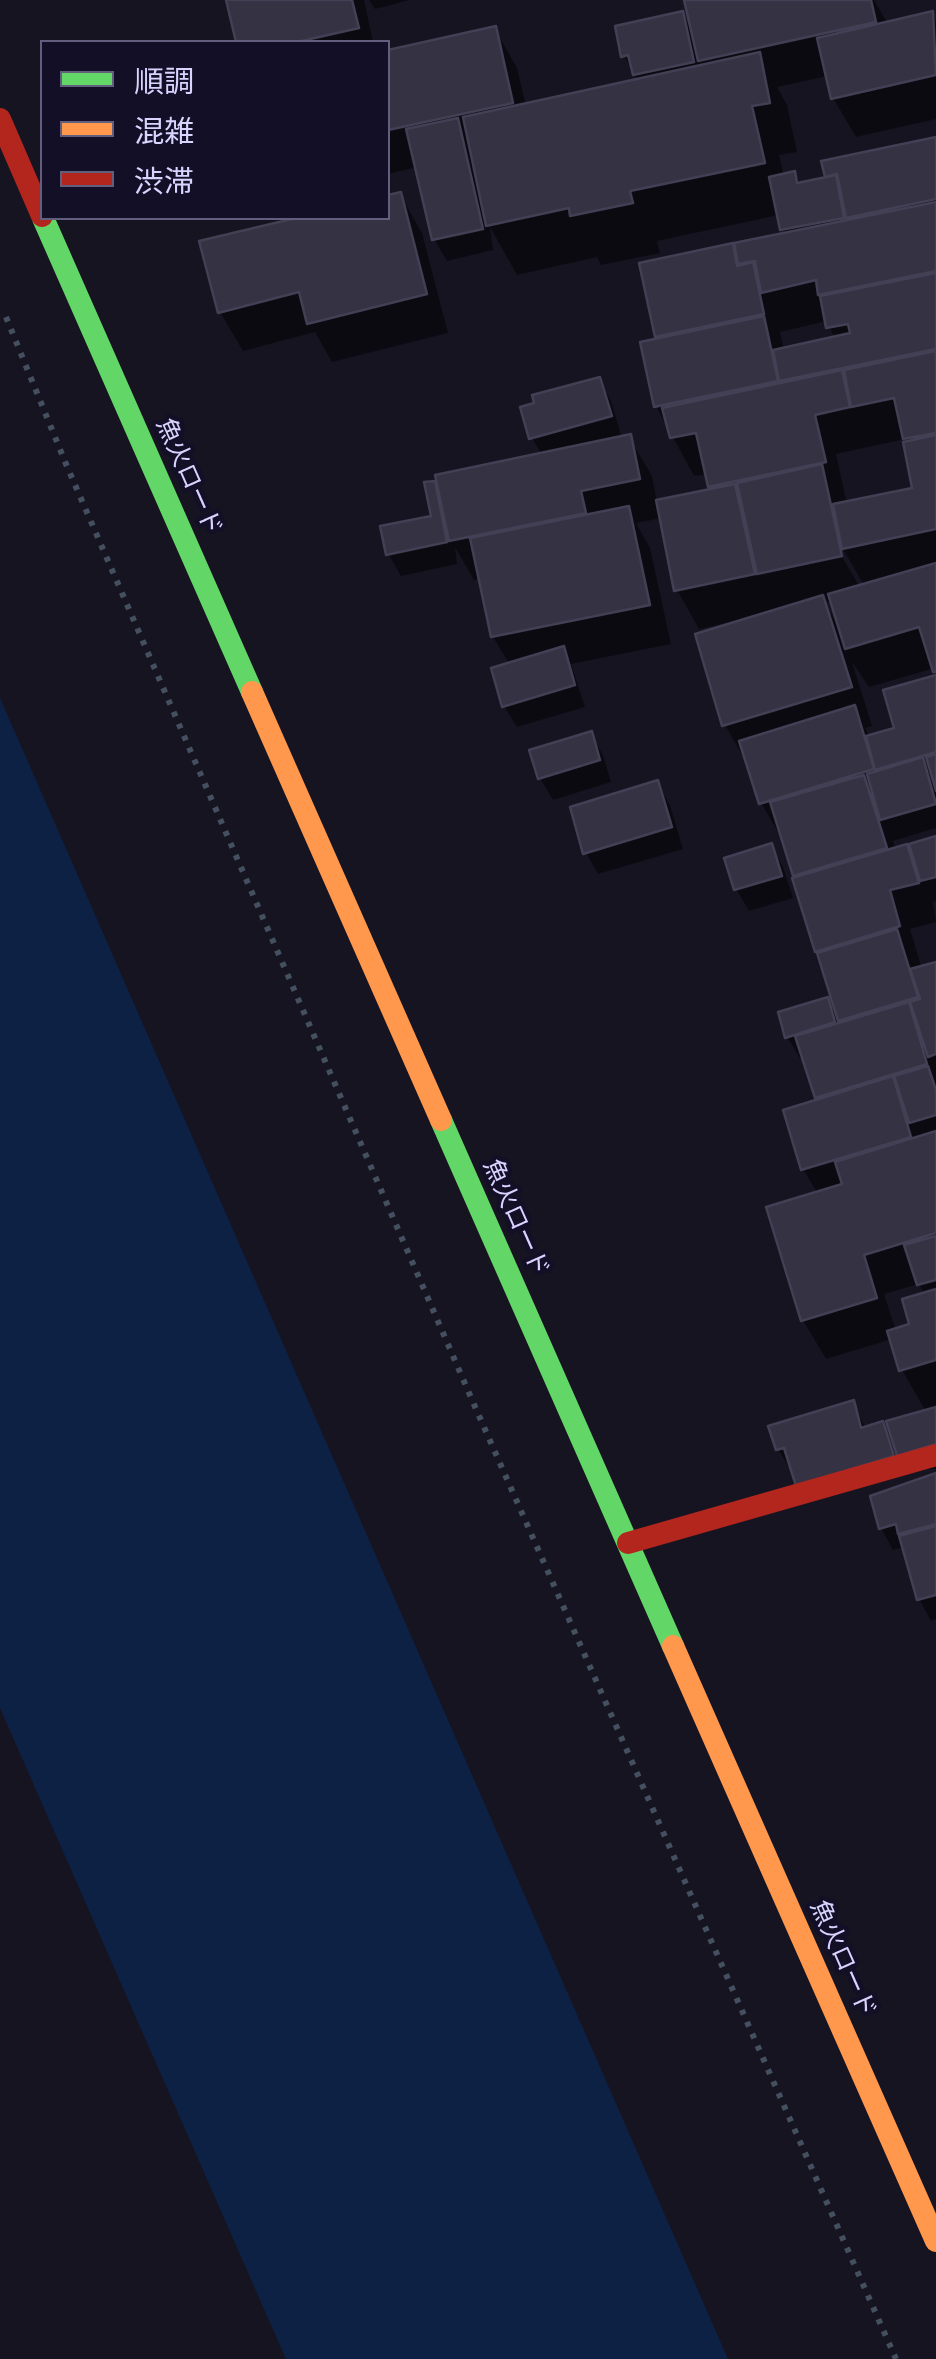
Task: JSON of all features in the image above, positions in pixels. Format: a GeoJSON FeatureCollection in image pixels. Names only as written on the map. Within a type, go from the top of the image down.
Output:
{"type":"FeatureCollection","features":[{"type":"Feature","properties":{"kind":"street","name":"魚火ロード"},"geometry":{"type":"LineString","coordinates":[[0,119],[40,209]]}},
{"type":"Feature","properties":{"kind":"street","name":"魚火ロード"},"geometry":{"type":"LineString","coordinates":[[45,220],[936,2241]]}},
{"type":"Feature","properties":{"kind":"street"},"geometry":{"type":"LineString","coordinates":[[628,1543],[936,1454]]}},
{"type":"Feature","properties":{"kind":"path"},"geometry":{"type":"LineString","coordinates":[[0,302],[66,464],[500,1464],[896,2359]]}},
{"type":"Feature","properties":{"kind":"water"},"geometry":{"type":"Polygon","coordinates":[[[0,698],[728,2359],[0,2359],[0,698]]]}},
{"type":"Feature","properties":{"kind":"pier"},"geometry":{"type":"Polygon","coordinates":[[[0,1708],[286,2359],[0,2359],[0,1708]]]}},
{"type":"Feature","properties":{"kind":"building"},"geometry":{"type":"Polygon","coordinates":[[[226,0],[352,0],[359,28],[306,40],[236,40],[226,0]]]}},
{"type":"Feature","properties":{"kind":"building"},"geometry":{"type":"Polygon","coordinates":[[[684,0],[871,0],[876,22],[698,61],[684,0]]]}},
{"type":"Feature","properties":{"kind":"building"},"geometry":{"type":"Polygon","coordinates":[[[683,11],[694,62],[633,75],[628,55],[621,57],[615,26],[683,11]]]}},
{"type":"Feature","properties":{"kind":"building"},"geometry":{"type":"Polygon","coordinates":[[[933,11],[936,75],[831,99],[817,38],[933,11]]]}},
{"type":"Feature","properties":{"kind":"building"},"geometry":{"type":"Polygon","coordinates":[[[496,26],[513,103],[390,130],[390,50],[496,26]]]}},
{"type":"Feature","properties":{"kind":"building"},"geometry":{"type":"Polygon","coordinates":[[[760,52],[770,103],[752,106],[765,163],[630,191],[633,203],[570,216],[569,208],[486,226],[463,117],[760,52]]]}},
{"type":"Feature","properties":{"kind":"building"},"geometry":{"type":"Polygon","coordinates":[[[458,118],[483,229],[432,240],[406,129],[458,118]]]}},
{"type":"Feature","properties":{"kind":"building"},"geometry":{"type":"Polygon","coordinates":[[[936,137],[936,199],[846,218],[837,174],[825,177],[821,161],[936,137]]]}},
{"type":"Feature","properties":{"kind":"building"},"geometry":{"type":"Polygon","coordinates":[[[795,171],[797,183],[836,175],[844,218],[780,230],[769,177],[795,171]]]}},
{"type":"Feature","properties":{"kind":"building"},"geometry":{"type":"Polygon","coordinates":[[[401,192],[427,294],[307,324],[299,292],[218,313],[199,241],[288,220],[390,220],[390,195],[401,192]]]}},
{"type":"Feature","properties":{"kind":"building"},"geometry":{"type":"Polygon","coordinates":[[[936,202],[936,271],[818,295],[816,280],[761,293],[755,261],[738,264],[734,243],[936,202]]]}},
{"type":"Feature","properties":{"kind":"building"},"geometry":{"type":"Polygon","coordinates":[[[733,243],[737,266],[753,262],[764,314],[655,337],[639,263],[733,243]]]}},
{"type":"Feature","properties":{"kind":"building"},"geometry":{"type":"Polygon","coordinates":[[[936,273],[936,349],[779,381],[773,350],[850,333],[848,324],[826,328],[820,296],[936,273]]]}},
{"type":"Feature","properties":{"kind":"building"},"geometry":{"type":"Polygon","coordinates":[[[764,316],[778,381],[654,407],[640,342],[764,316]]]}},
{"type":"Feature","properties":{"kind":"building"},"geometry":{"type":"Polygon","coordinates":[[[936,351],[936,433],[903,439],[894,398],[851,407],[844,370],[936,351]]]}},
{"type":"Feature","properties":{"kind":"building"},"geometry":{"type":"Polygon","coordinates":[[[842,370],[850,407],[815,415],[826,462],[708,487],[696,433],[670,438],[662,408],[842,370]]]}},
{"type":"Feature","properties":{"kind":"building"},"geometry":{"type":"Polygon","coordinates":[[[600,377],[612,416],[529,439],[520,407],[534,403],[532,395],[600,377]]]}},
{"type":"Feature","properties":{"kind":"building"},"geometry":{"type":"Polygon","coordinates":[[[631,434],[640,479],[581,491],[586,513],[449,541],[435,475],[631,434]]]}},
{"type":"Feature","properties":{"kind":"building"},"geometry":{"type":"Polygon","coordinates":[[[936,435],[936,529],[842,549],[833,504],[912,488],[903,442],[936,435]]]}},
{"type":"Feature","properties":{"kind":"building"},"geometry":{"type":"Polygon","coordinates":[[[822,464],[842,556],[757,574],[737,483],[822,464]]]}},
{"type":"Feature","properties":{"kind":"building"},"geometry":{"type":"Polygon","coordinates":[[[435,481],[447,542],[386,555],[380,526],[431,516],[424,482],[435,481]]]}},
{"type":"Feature","properties":{"kind":"building"},"geometry":{"type":"Polygon","coordinates":[[[735,484],[755,574],[674,591],[656,500],[735,484]]]}},
{"type":"Feature","properties":{"kind":"building"},"geometry":{"type":"Polygon","coordinates":[[[629,506],[650,605],[491,637],[470,538],[629,506]]]}},
{"type":"Feature","properties":{"kind":"building"},"geometry":{"type":"Polygon","coordinates":[[[936,563],[936,672],[919,627],[845,649],[828,594],[936,563]]]}},
{"type":"Feature","properties":{"kind":"building"},"geometry":{"type":"Polygon","coordinates":[[[823,595],[852,687],[722,726],[695,634],[823,595]]]}},
{"type":"Feature","properties":{"kind":"building"},"geometry":{"type":"Polygon","coordinates":[[[564,646],[575,685],[502,707],[491,668],[564,646]]]}},
{"type":"Feature","properties":{"kind":"building"},"geometry":{"type":"Polygon","coordinates":[[[936,675],[936,752],[875,770],[866,736],[894,728],[883,690],[936,675]]]}},
{"type":"Feature","properties":{"kind":"building"},"geometry":{"type":"Polygon","coordinates":[[[855,705],[874,769],[759,804],[739,741],[855,705]]]}},
{"type":"Feature","properties":{"kind":"building"},"geometry":{"type":"Polygon","coordinates":[[[592,731],[600,760],[538,779],[529,750],[592,731]]]}},
{"type":"Feature","properties":{"kind":"building"},"geometry":{"type":"Polygon","coordinates":[[[936,754],[936,791],[926,757],[936,754]]]}},
{"type":"Feature","properties":{"kind":"building"},"geometry":{"type":"Polygon","coordinates":[[[923,757],[936,804],[880,820],[867,774],[923,757]]]}},
{"type":"Feature","properties":{"kind":"building"},"geometry":{"type":"Polygon","coordinates":[[[864,775],[887,848],[793,876],[770,802],[864,775]]]}},
{"type":"Feature","properties":{"kind":"building"},"geometry":{"type":"Polygon","coordinates":[[[658,780],[672,827],[583,854],[570,807],[658,780]]]}},
{"type":"Feature","properties":{"kind":"building"},"geometry":{"type":"Polygon","coordinates":[[[936,836],[936,877],[920,881],[909,844],[936,836]]]}},
{"type":"Feature","properties":{"kind":"building"},"geometry":{"type":"Polygon","coordinates":[[[772,843],[782,876],[734,890],[724,858],[772,843]]]}},
{"type":"Feature","properties":{"kind":"building"},"geometry":{"type":"Polygon","coordinates":[[[907,844],[919,883],[890,890],[900,926],[815,952],[792,878],[907,844]]]}},
{"type":"Feature","properties":{"kind":"building"},"geometry":{"type":"Polygon","coordinates":[[[897,929],[918,997],[838,1021],[817,953],[897,929]]]}},
{"type":"Feature","properties":{"kind":"building"},"geometry":{"type":"Polygon","coordinates":[[[936,962],[936,1054],[928,1057],[910,1002],[920,999],[910,969],[936,962]]]}},
{"type":"Feature","properties":{"kind":"building"},"geometry":{"type":"Polygon","coordinates":[[[828,997],[835,1022],[785,1038],[778,1012],[828,997]]]}},
{"type":"Feature","properties":{"kind":"building"},"geometry":{"type":"Polygon","coordinates":[[[909,1002],[927,1064],[815,1098],[795,1036],[909,1002]]]}},
{"type":"Feature","properties":{"kind":"building"},"geometry":{"type":"Polygon","coordinates":[[[928,1066],[936,1090],[936,1115],[909,1123],[894,1076],[928,1066]]]}},
{"type":"Feature","properties":{"kind":"building"},"geometry":{"type":"Polygon","coordinates":[[[893,1076],[911,1137],[801,1170],[783,1110],[893,1076]]]}},
{"type":"Feature","properties":{"kind":"building"},"geometry":{"type":"Polygon","coordinates":[[[936,1131],[936,1233],[864,1255],[877,1298],[801,1321],[766,1207],[842,1184],[835,1162],[936,1131]]]}},
{"type":"Feature","properties":{"kind":"building"},"geometry":{"type":"Polygon","coordinates":[[[936,1236],[936,1280],[917,1285],[904,1245],[936,1236]]]}},
{"type":"Feature","properties":{"kind":"building"},"geometry":{"type":"Polygon","coordinates":[[[936,1289],[936,1360],[899,1371],[887,1331],[909,1324],[902,1299],[936,1289]]]}},
{"type":"Feature","properties":{"kind":"building"},"geometry":{"type":"Polygon","coordinates":[[[854,1400],[861,1428],[883,1421],[894,1456],[796,1486],[784,1448],[776,1450],[768,1426],[854,1400]]]}},
{"type":"Feature","properties":{"kind":"building"},"geometry":{"type":"Polygon","coordinates":[[[936,1407],[936,1444],[897,1456],[886,1421],[936,1407]]]}},
{"type":"Feature","properties":{"kind":"building"},"geometry":{"type":"Polygon","coordinates":[[[936,1473],[936,1524],[898,1534],[896,1524],[879,1529],[870,1496],[936,1473]]]}},
{"type":"Feature","properties":{"kind":"building"},"geometry":{"type":"Polygon","coordinates":[[[936,1526],[936,1595],[917,1600],[899,1536],[936,1526]]]}},
{"type":"Feature","properties":{"kind":"traffic: fast"},"geometry":{"type":"LineString","coordinates":[[44,220],[252,692]]}},
{"type":"Feature","properties":{"kind":"traffic: fast"},"geometry":{"type":"LineString","coordinates":[[441,1120],[673,1646]]}},
{"type":"Feature","properties":{"kind":"traffic: slow"},"geometry":{"type":"LineString","coordinates":[[252,692],[441,1120]]}},
{"type":"Feature","properties":{"kind":"traffic: slow"},"geometry":{"type":"LineString","coordinates":[[673,1646],[936,2241]]}},
{"type":"Feature","properties":{"kind":"traffic: jam"},"geometry":{"type":"LineString","coordinates":[[0,119],[40,211]]}},
{"type":"Feature","properties":{"kind":"traffic: jam"},"geometry":{"type":"LineString","coordinates":[[628,1543],[936,1455]]}}]}
